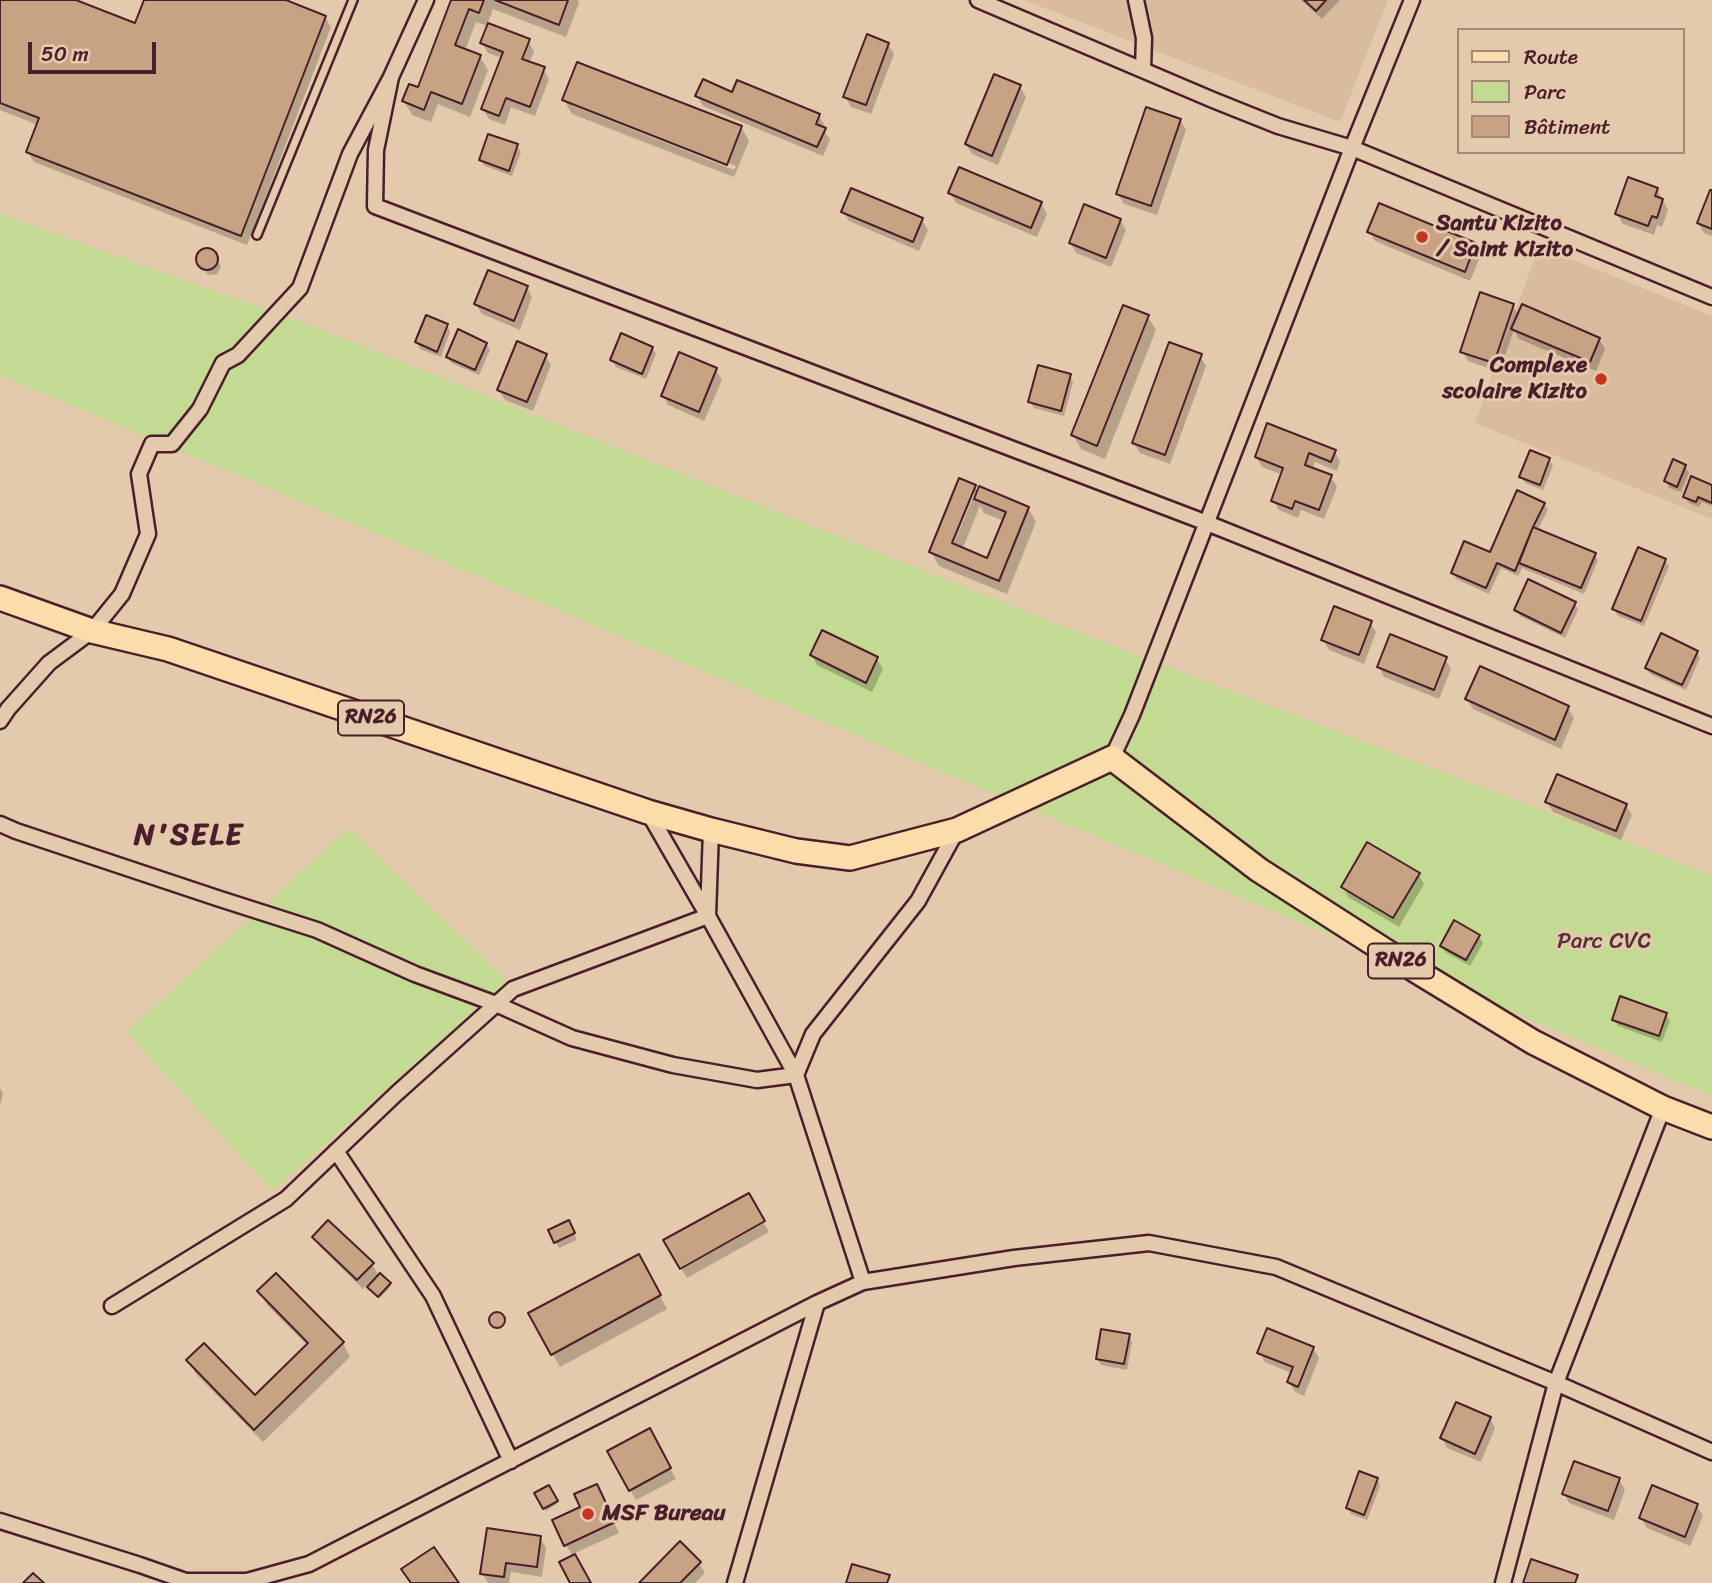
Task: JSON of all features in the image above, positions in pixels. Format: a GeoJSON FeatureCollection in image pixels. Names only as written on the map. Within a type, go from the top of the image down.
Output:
{"type":"FeatureCollection","features":[{"type":"Feature","properties":{"kind":"main road","name":"RN26"},"geometry":{"type":"LineString","coordinates":[[0,598],[92,631],[168,649],[648,812],[796,851],[850,858],[957,830],[1112,758],[1259,870],[1532,1042],[1663,1108],[1712,1127]]}},
{"type":"Feature","properties":{"kind":"street"},"geometry":{"type":"LineString","coordinates":[[0,721],[49,663],[92,631],[122,594],[148,534],[138,474],[152,444],[172,444],[200,409],[223,363],[239,355],[300,288],[350,154],[391,77],[426,0]]}},
{"type":"Feature","properties":{"kind":"street"},"geometry":{"type":"LineString","coordinates":[[978,0],[1213,100],[1278,126],[1352,148],[1712,297]]}},
{"type":"Feature","properties":{"kind":"street"},"geometry":{"type":"LineString","coordinates":[[1136,0],[1144,38],[1143,69]]}},
{"type":"Feature","properties":{"kind":"street"},"geometry":{"type":"LineString","coordinates":[[1112,758],[1132,715],[1412,0]]}},
{"type":"Feature","properties":{"kind":"street"},"geometry":{"type":"LineString","coordinates":[[391,77],[376,150],[374,206],[1207,523],[1712,726]]}},
{"type":"Feature","properties":{"kind":"street"},"geometry":{"type":"LineString","coordinates":[[648,812],[796,1075],[863,1282]]}},
{"type":"Feature","properties":{"kind":"street"},"geometry":{"type":"LineString","coordinates":[[0,824],[220,900],[317,930],[415,974],[496,1004],[572,1038],[673,1065],[757,1080],[796,1075]]}},
{"type":"Feature","properties":{"kind":"street"},"geometry":{"type":"LineString","coordinates":[[708,916],[711,830]]}},
{"type":"Feature","properties":{"kind":"street"},"geometry":{"type":"LineString","coordinates":[[796,1075],[813,1034],[918,901],[957,830]]}},
{"type":"Feature","properties":{"kind":"street"},"geometry":{"type":"LineString","coordinates":[[112,1306],[286,1199],[396,1094],[513,989],[708,916]]}},
{"type":"Feature","properties":{"kind":"street"},"geometry":{"type":"LineString","coordinates":[[1503,1583],[1556,1382],[1663,1108]]}},
{"type":"Feature","properties":{"kind":"street"},"geometry":{"type":"LineString","coordinates":[[336,1151],[433,1296],[510,1461]]}},
{"type":"Feature","properties":{"kind":"street"},"geometry":{"type":"LineString","coordinates":[[0,1521],[186,1581],[247,1581],[309,1564],[817,1303],[863,1282],[1014,1258],[1149,1243],[1276,1266],[1556,1382],[1712,1452]]}},
{"type":"Feature","properties":{"kind":"street"},"geometry":{"type":"LineString","coordinates":[[735,1583],[817,1303]]}},
{"type":"Feature","properties":{"kind":"lane"},"geometry":{"type":"LineString","coordinates":[[257,234],[353,0]]}},
{"type":"Feature","properties":{"kind":"shaded area"},"geometry":{"type":"Polygon","coordinates":[[[1024,0],[1388,0],[1340,122],[1024,0]]]}},
{"type":"Feature","properties":{"kind":"shaded area","name":"Complexe scolaire Kizito"},"geometry":{"type":"Polygon","coordinates":[[[1539,246],[1712,316],[1712,519],[1475,423],[1539,246]]]}},
{"type":"Feature","properties":{"kind":"green space","name":"Parc CVC"},"geometry":{"type":"Polygon","coordinates":[[[0,214],[314,327],[1074,631],[1712,875],[1712,1096],[0,375],[0,214]]]}},
{"type":"Feature","properties":{"kind":"green space"},"geometry":{"type":"Polygon","coordinates":[[[349,828],[507,981],[272,1191],[127,1032],[349,828]]]}},
{"type":"Feature","properties":{"kind":"building"},"geometry":{"type":"Polygon","coordinates":[[[0,0],[76,0],[135,23],[144,0],[286,0],[326,16],[241,236],[26,152],[39,118],[0,103],[0,0]]]}},
{"type":"Feature","properties":{"kind":"building"},"geometry":{"type":"Polygon","coordinates":[[[451,0],[484,0],[479,13],[469,9],[455,45],[481,55],[462,104],[431,92],[424,110],[402,101],[409,84],[418,87],[451,0]]]}},
{"type":"Feature","properties":{"kind":"building"},"geometry":{"type":"Polygon","coordinates":[[[495,0],[568,0],[559,25],[495,0]]]}},
{"type":"Feature","properties":{"kind":"building"},"geometry":{"type":"Polygon","coordinates":[[[1304,0],[1326,0],[1316,11],[1304,0]]]}},
{"type":"Feature","properties":{"kind":"building"},"geometry":{"type":"Polygon","coordinates":[[[488,23],[530,39],[522,59],[545,67],[530,107],[506,98],[499,116],[481,109],[503,52],[480,43],[488,23]]]}},
{"type":"Feature","properties":{"kind":"building"},"geometry":{"type":"Polygon","coordinates":[[[867,34],[889,43],[866,105],[843,97],[867,34]]]}},
{"type":"Feature","properties":{"kind":"building"},"geometry":{"type":"Polygon","coordinates":[[[577,62],[742,126],[727,165],[562,100],[577,62]]]}},
{"type":"Feature","properties":{"kind":"building"},"geometry":{"type":"Polygon","coordinates":[[[994,74],[1021,85],[992,156],[965,144],[994,74]]]}},
{"type":"Feature","properties":{"kind":"building"},"geometry":{"type":"Polygon","coordinates":[[[703,79],[732,92],[737,80],[820,114],[816,124],[826,128],[817,147],[695,96],[703,79]]]}},
{"type":"Feature","properties":{"kind":"building"},"geometry":{"type":"Polygon","coordinates":[[[1146,107],[1181,119],[1151,206],[1116,194],[1146,107]]]}},
{"type":"Feature","properties":{"kind":"building"},"geometry":{"type":"Polygon","coordinates":[[[488,134],[518,144],[509,171],[479,160],[488,134]]]}},
{"type":"Feature","properties":{"kind":"building"},"geometry":{"type":"Polygon","coordinates":[[[959,167],[1042,202],[1031,228],[948,193],[959,167]]]}},
{"type":"Feature","properties":{"kind":"building"},"geometry":{"type":"Polygon","coordinates":[[[1628,177],[1658,188],[1655,196],[1663,199],[1657,218],[1652,216],[1648,226],[1615,214],[1628,177]]]}},
{"type":"Feature","properties":{"kind":"building"},"geometry":{"type":"Polygon","coordinates":[[[851,188],[923,218],[913,242],[841,212],[851,188]]]}},
{"type":"Feature","properties":{"kind":"building"},"geometry":{"type":"Polygon","coordinates":[[[1712,190],[1712,229],[1697,223],[1712,190]]]}},
{"type":"Feature","properties":{"kind":"building","name":"Santu Kizito / Saint Kizito"},"geometry":{"type":"Polygon","coordinates":[[[1379,203],[1476,243],[1465,272],[1367,232],[1379,203]]]}},
{"type":"Feature","properties":{"kind":"building"},"geometry":{"type":"Polygon","coordinates":[[[1084,204],[1121,219],[1106,258],[1069,243],[1084,204]]]}},
{"type":"Feature","properties":{"kind":"building"},"geometry":{"type":"Polygon","coordinates":[[[207,248],[215,251],[218,259],[215,267],[207,270],[199,267],[196,259],[199,251],[207,248]]]}},
{"type":"Feature","properties":{"kind":"building"},"geometry":{"type":"Polygon","coordinates":[[[488,270],[528,286],[514,321],[474,304],[488,270]]]}},
{"type":"Feature","properties":{"kind":"building"},"geometry":{"type":"Polygon","coordinates":[[[1480,292],[1514,304],[1494,363],[1460,352],[1480,292]]]}},
{"type":"Feature","properties":{"kind":"building"},"geometry":{"type":"Polygon","coordinates":[[[1522,304],[1600,338],[1590,362],[1511,329],[1522,304]]]}},
{"type":"Feature","properties":{"kind":"building"},"geometry":{"type":"Polygon","coordinates":[[[1123,305],[1149,315],[1097,446],[1071,435],[1123,305]]]}},
{"type":"Feature","properties":{"kind":"building"},"geometry":{"type":"Polygon","coordinates":[[[426,315],[448,324],[437,352],[415,342],[426,315]]]}},
{"type":"Feature","properties":{"kind":"building"},"geometry":{"type":"Polygon","coordinates":[[[458,329],[487,343],[475,370],[446,357],[458,329]]]}},
{"type":"Feature","properties":{"kind":"building"},"geometry":{"type":"Polygon","coordinates":[[[621,333],[653,347],[642,374],[610,360],[621,333]]]}},
{"type":"Feature","properties":{"kind":"building"},"geometry":{"type":"Polygon","coordinates":[[[517,341],[547,354],[527,402],[497,390],[517,341]]]}},
{"type":"Feature","properties":{"kind":"building"},"geometry":{"type":"Polygon","coordinates":[[[1169,342],[1202,354],[1165,455],[1132,443],[1169,342]]]}},
{"type":"Feature","properties":{"kind":"building"},"geometry":{"type":"Polygon","coordinates":[[[679,352],[717,368],[699,412],[661,396],[679,352]]]}},
{"type":"Feature","properties":{"kind":"building"},"geometry":{"type":"Polygon","coordinates":[[[1038,365],[1071,374],[1061,411],[1028,402],[1038,365]]]}},
{"type":"Feature","properties":{"kind":"building"},"geometry":{"type":"Polygon","coordinates":[[[1267,423],[1336,450],[1331,462],[1309,453],[1305,465],[1332,475],[1319,510],[1295,501],[1292,509],[1271,501],[1283,468],[1255,457],[1267,423]]]}},
{"type":"Feature","properties":{"kind":"building"},"geometry":{"type":"Polygon","coordinates":[[[1530,450],[1550,458],[1540,485],[1519,477],[1530,450]]]}},
{"type":"Feature","properties":{"kind":"building"},"geometry":{"type":"Polygon","coordinates":[[[1673,459],[1686,465],[1677,487],[1664,481],[1673,459]]]}},
{"type":"Feature","properties":{"kind":"building"},"geometry":{"type":"Polygon","coordinates":[[[1691,476],[1712,485],[1712,503],[1698,497],[1696,502],[1683,497],[1691,476]]]}},
{"type":"Feature","properties":{"kind":"building"},"geometry":{"type":"Polygon","coordinates":[[[959,478],[976,485],[952,543],[987,558],[1006,512],[974,499],[979,486],[1029,507],[999,581],[929,552],[959,478]]]}},
{"type":"Feature","properties":{"kind":"building"},"geometry":{"type":"Polygon","coordinates":[[[1517,490],[1545,503],[1515,571],[1497,563],[1486,588],[1451,573],[1464,541],[1490,552],[1517,490]]]}},
{"type":"Feature","properties":{"kind":"building"},"geometry":{"type":"Polygon","coordinates":[[[1533,527],[1596,553],[1581,588],[1519,563],[1533,527]]]}},
{"type":"Feature","properties":{"kind":"building"},"geometry":{"type":"Polygon","coordinates":[[[1638,547],[1666,559],[1641,621],[1612,609],[1638,547]]]}},
{"type":"Feature","properties":{"kind":"building"},"geometry":{"type":"Polygon","coordinates":[[[1528,579],[1576,602],[1561,633],[1514,610],[1528,579]]]}},
{"type":"Feature","properties":{"kind":"building"},"geometry":{"type":"Polygon","coordinates":[[[1334,606],[1372,621],[1359,655],[1321,640],[1334,606]]]}},
{"type":"Feature","properties":{"kind":"building"},"geometry":{"type":"Polygon","coordinates":[[[822,630],[878,657],[866,683],[810,655],[822,630]]]}},
{"type":"Feature","properties":{"kind":"building"},"geometry":{"type":"Polygon","coordinates":[[[1661,633],[1698,651],[1682,685],[1645,668],[1661,633]]]}},
{"type":"Feature","properties":{"kind":"building"},"geometry":{"type":"Polygon","coordinates":[[[1390,634],[1447,657],[1434,690],[1377,667],[1390,634]]]}},
{"type":"Feature","properties":{"kind":"building"},"geometry":{"type":"Polygon","coordinates":[[[1480,666],[1569,706],[1555,740],[1465,699],[1480,666]]]}},
{"type":"Feature","properties":{"kind":"building"},"geometry":{"type":"Polygon","coordinates":[[[1557,774],[1627,804],[1616,831],[1545,802],[1557,774]]]}},
{"type":"Feature","properties":{"kind":"building"},"geometry":{"type":"Polygon","coordinates":[[[1367,842],[1420,873],[1393,918],[1341,887],[1367,842]]]}},
{"type":"Feature","properties":{"kind":"building"},"geometry":{"type":"Polygon","coordinates":[[[1454,920],[1480,935],[1466,960],[1440,946],[1454,920]]]}},
{"type":"Feature","properties":{"kind":"building"},"geometry":{"type":"Polygon","coordinates":[[[1620,996],[1667,1013],[1659,1036],[1612,1020],[1620,996]]]}},
{"type":"Feature","properties":{"kind":"building"},"geometry":{"type":"Polygon","coordinates":[[[749,1193],[765,1221],[680,1269],[663,1240],[749,1193]]]}},
{"type":"Feature","properties":{"kind":"building"},"geometry":{"type":"Polygon","coordinates":[[[328,1220],[374,1263],[357,1280],[312,1237],[328,1220]]]}},
{"type":"Feature","properties":{"kind":"building"},"geometry":{"type":"Polygon","coordinates":[[[569,1220],[575,1233],[554,1243],[548,1230],[569,1220]]]}},
{"type":"Feature","properties":{"kind":"building"},"geometry":{"type":"Polygon","coordinates":[[[639,1254],[661,1295],[551,1355],[528,1313],[639,1254]]]}},
{"type":"Feature","properties":{"kind":"building"},"geometry":{"type":"Polygon","coordinates":[[[276,1273],[344,1342],[254,1430],[186,1360],[204,1343],[255,1395],[308,1343],[257,1291],[276,1273]]]}},
{"type":"Feature","properties":{"kind":"building"},"geometry":{"type":"Polygon","coordinates":[[[380,1273],[391,1283],[378,1297],[367,1287],[380,1273]]]}},
{"type":"Feature","properties":{"kind":"building"},"geometry":{"type":"Polygon","coordinates":[[[497,1312],[503,1314],[503,1326],[497,1328],[491,1326],[489,1320],[491,1314],[497,1312]]]}},
{"type":"Feature","properties":{"kind":"building"},"geometry":{"type":"Polygon","coordinates":[[[1267,1328],[1314,1347],[1298,1387],[1287,1382],[1293,1367],[1257,1353],[1267,1328]]]}},
{"type":"Feature","properties":{"kind":"building"},"geometry":{"type":"Polygon","coordinates":[[[1101,1329],[1130,1334],[1124,1364],[1096,1359],[1101,1329]]]}},
{"type":"Feature","properties":{"kind":"building"},"geometry":{"type":"Polygon","coordinates":[[[1456,1402],[1491,1417],[1475,1454],[1440,1438],[1456,1402]]]}},
{"type":"Feature","properties":{"kind":"building"},"geometry":{"type":"Polygon","coordinates":[[[650,1428],[671,1468],[629,1491],[607,1451],[650,1428]]]}},
{"type":"Feature","properties":{"kind":"building"},"geometry":{"type":"Polygon","coordinates":[[[1574,1461],[1620,1478],[1608,1511],[1562,1494],[1574,1461]]]}},
{"type":"Feature","properties":{"kind":"building"},"geometry":{"type":"Polygon","coordinates":[[[1359,1471],[1378,1478],[1364,1515],[1346,1508],[1359,1471]]]}},
{"type":"Feature","properties":{"kind":"building","name":"MSF Bureau"},"geometry":{"type":"Polygon","coordinates":[[[597,1484],[615,1522],[564,1546],[552,1520],[580,1507],[574,1494],[597,1484]]]}},
{"type":"Feature","properties":{"kind":"building"},"geometry":{"type":"Polygon","coordinates":[[[549,1485],[558,1501],[543,1509],[534,1493],[549,1485]]]}},
{"type":"Feature","properties":{"kind":"building"},"geometry":{"type":"Polygon","coordinates":[[[1652,1485],[1698,1504],[1685,1537],[1639,1518],[1652,1485]]]}},
{"type":"Feature","properties":{"kind":"building"},"geometry":{"type":"Polygon","coordinates":[[[487,1528],[541,1536],[537,1567],[506,1563],[504,1577],[480,1574],[487,1528]]]}},
{"type":"Feature","properties":{"kind":"building"},"geometry":{"type":"Polygon","coordinates":[[[680,1541],[701,1562],[680,1583],[639,1583],[680,1541]]]}},
{"type":"Feature","properties":{"kind":"building"},"geometry":{"type":"Polygon","coordinates":[[[434,1547],[459,1583],[411,1583],[401,1569],[434,1547]]]}},
{"type":"Feature","properties":{"kind":"building"},"geometry":{"type":"Polygon","coordinates":[[[575,1554],[591,1583],[570,1583],[559,1562],[575,1554]]]}},
{"type":"Feature","properties":{"kind":"building"},"geometry":{"type":"Polygon","coordinates":[[[1531,1559],[1578,1575],[1575,1583],[1523,1583],[1531,1559]]]}},
{"type":"Feature","properties":{"kind":"building"},"geometry":{"type":"Polygon","coordinates":[[[852,1564],[890,1575],[887,1583],[846,1583],[852,1564]]]}},
{"type":"Feature","properties":{"kind":"building"},"geometry":{"type":"Polygon","coordinates":[[[33,1573],[44,1583],[23,1583],[33,1573]]]}},
{"type":"Feature","properties":{"kind":"place","name":"Santu Kizito / Saint Kizito"},"geometry":{"type":"Point","coordinates":[1422,237]}},
{"type":"Feature","properties":{"kind":"place","name":"Complexe scolaire Kizito"},"geometry":{"type":"Point","coordinates":[1601,379]}},
{"type":"Feature","properties":{"kind":"place","name":"MSF Bureau"},"geometry":{"type":"Point","coordinates":[588,1514]}},
{"type":"Feature","properties":{"kind":"district","name":"N'SELE"},"geometry":{"type":"Point","coordinates":[189,836]}}]}
